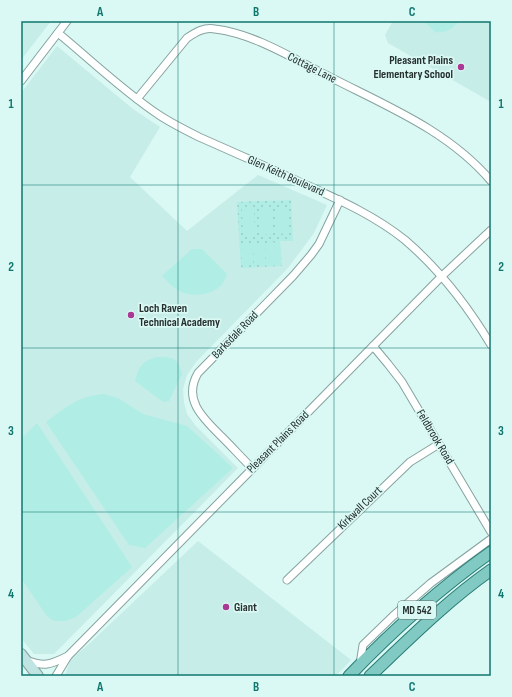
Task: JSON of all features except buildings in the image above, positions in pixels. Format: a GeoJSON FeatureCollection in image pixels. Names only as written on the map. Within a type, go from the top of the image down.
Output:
{"type":"FeatureCollection","features":[{"type":"Feature","properties":{"kind":"main road","name":"MD 542"},"geometry":{"type":"LineString","coordinates":[[350,676],[420,608],[491,552]]}},
{"type":"Feature","properties":{"kind":"main road","name":"MD 542"},"geometry":{"type":"LineString","coordinates":[[370,676],[442,608],[491,570]]}},
{"type":"Feature","properties":{"kind":"main road"},"geometry":{"type":"LineString","coordinates":[[23,657],[38,676]]}},
{"type":"Feature","properties":{"kind":"street"},"geometry":{"type":"LineString","coordinates":[[21,81],[67,21]]}},
{"type":"Feature","properties":{"kind":"street","name":"Cottage Lane"},"geometry":{"type":"LineString","coordinates":[[137,99],[187,38],[195,32],[204,29],[214,29],[228,32],[245,37],[280,52],[420,123],[454,145],[482,170],[491,181]]}},
{"type":"Feature","properties":{"kind":"street","name":"Glen Keith Boulevard"},"geometry":{"type":"LineString","coordinates":[[58,33],[137,99],[159,115],[199,137],[340,200],[372,217],[396,233],[442,276],[470,312],[491,345]]}},
{"type":"Feature","properties":{"kind":"street","name":"Barksdale Road"},"geometry":{"type":"LineString","coordinates":[[252,468],[200,415],[193,398],[195,378],[198,373],[293,276],[311,255],[319,244],[340,200]]}},
{"type":"Feature","properties":{"kind":"street","name":"Pleasant Plains Road"},"geometry":{"type":"LineString","coordinates":[[56,676],[68,656],[442,276],[491,230]]}},
{"type":"Feature","properties":{"kind":"street","name":"Feldbrook Road"},"geometry":{"type":"LineString","coordinates":[[373,346],[402,382],[491,532]]}},
{"type":"Feature","properties":{"kind":"street","name":"Kirkwall Court"},"geometry":{"type":"LineString","coordinates":[[287,580],[410,462],[439,444]]}},
{"type":"Feature","properties":{"kind":"street"},"geometry":{"type":"LineString","coordinates":[[360,665],[363,646],[383,626],[431,583],[491,539]]}},
{"type":"Feature","properties":{"kind":"street","name":"Pleasant Plains Road"},"geometry":{"type":"LineString","coordinates":[[23,657],[44,665],[54,663],[68,656]]}},
{"type":"Feature","properties":{"kind":"shaded area"},"geometry":{"type":"Polygon","coordinates":[[[21,21],[51,21],[21,60],[21,21]]]}},
{"type":"Feature","properties":{"kind":"shaded area","name":"Pleasant Plains Elementary School"},"geometry":{"type":"Polygon","coordinates":[[[393,21],[491,21],[491,102],[388,43],[385,35],[393,21]]]}},
{"type":"Feature","properties":{"kind":"shaded area"},"geometry":{"type":"Polygon","coordinates":[[[424,21],[459,21],[448,30],[435,32],[424,21]]]}},
{"type":"Feature","properties":{"kind":"shaded area","name":"Loch Raven Technical Academy"},"geometry":{"type":"Polygon","coordinates":[[[57,46],[133,109],[160,127],[130,177],[187,231],[258,175],[327,205],[314,233],[288,268],[196,362],[187,375],[183,389],[184,403],[187,414],[195,425],[238,468],[54,654],[34,654],[21,638],[21,93],[57,46]]]}},
{"type":"Feature","properties":{"kind":"shaded area"},"geometry":{"type":"Polygon","coordinates":[[[291,200],[293,241],[280,241],[282,266],[241,268],[237,202],[291,200]]]}},
{"type":"Feature","properties":{"kind":"shaded area"},"geometry":{"type":"Polygon","coordinates":[[[276,207],[288,207],[289,233],[277,234],[276,207]]]}},
{"type":"Feature","properties":{"kind":"shaded area"},"geometry":{"type":"Polygon","coordinates":[[[254,208],[255,235],[243,235],[242,209],[254,208]]]}},
{"type":"Feature","properties":{"kind":"shaded area"},"geometry":{"type":"Polygon","coordinates":[[[259,208],[271,208],[272,234],[260,235],[259,208]]]}},
{"type":"Feature","properties":{"kind":"shaded area"},"geometry":{"type":"Polygon","coordinates":[[[280,242],[281,265],[266,266],[265,243],[280,242]]]}},
{"type":"Feature","properties":{"kind":"shaded area"},"geometry":{"type":"Polygon","coordinates":[[[263,244],[264,265],[254,265],[253,245],[263,244]]]}},
{"type":"Feature","properties":{"kind":"shaded area"},"geometry":{"type":"Polygon","coordinates":[[[241,245],[251,245],[252,265],[242,266],[241,245]]]}},
{"type":"Feature","properties":{"kind":"shaded area"},"geometry":{"type":"Polygon","coordinates":[[[192,249],[202,249],[227,274],[223,283],[215,290],[199,295],[187,294],[176,289],[162,276],[192,249]]]}},
{"type":"Feature","properties":{"kind":"shaded area"},"geometry":{"type":"Polygon","coordinates":[[[157,357],[171,358],[177,362],[182,374],[169,401],[163,402],[135,381],[138,371],[142,365],[148,360],[157,357]]]}},
{"type":"Feature","properties":{"kind":"shaded area"},"geometry":{"type":"Polygon","coordinates":[[[104,394],[118,398],[143,414],[187,426],[233,468],[145,548],[129,545],[46,422],[73,403],[87,397],[104,394]]]}},
{"type":"Feature","properties":{"kind":"shaded area"},"geometry":{"type":"Polygon","coordinates":[[[37,423],[132,567],[76,617],[65,621],[54,621],[49,618],[21,578],[21,439],[37,423]]]}},
{"type":"Feature","properties":{"kind":"shaded area"},"geometry":{"type":"Polygon","coordinates":[[[198,541],[351,660],[336,676],[65,676],[70,660],[89,644],[198,541]]]}},
{"type":"Feature","properties":{"kind":"place","name":"Pleasant Plains Elementary School"},"geometry":{"type":"Point","coordinates":[461,67]}},
{"type":"Feature","properties":{"kind":"place","name":"Loch Raven Technical Academy"},"geometry":{"type":"Point","coordinates":[131,315]}},
{"type":"Feature","properties":{"kind":"place","name":"Giant"},"geometry":{"type":"Point","coordinates":[226,607]}}]}
